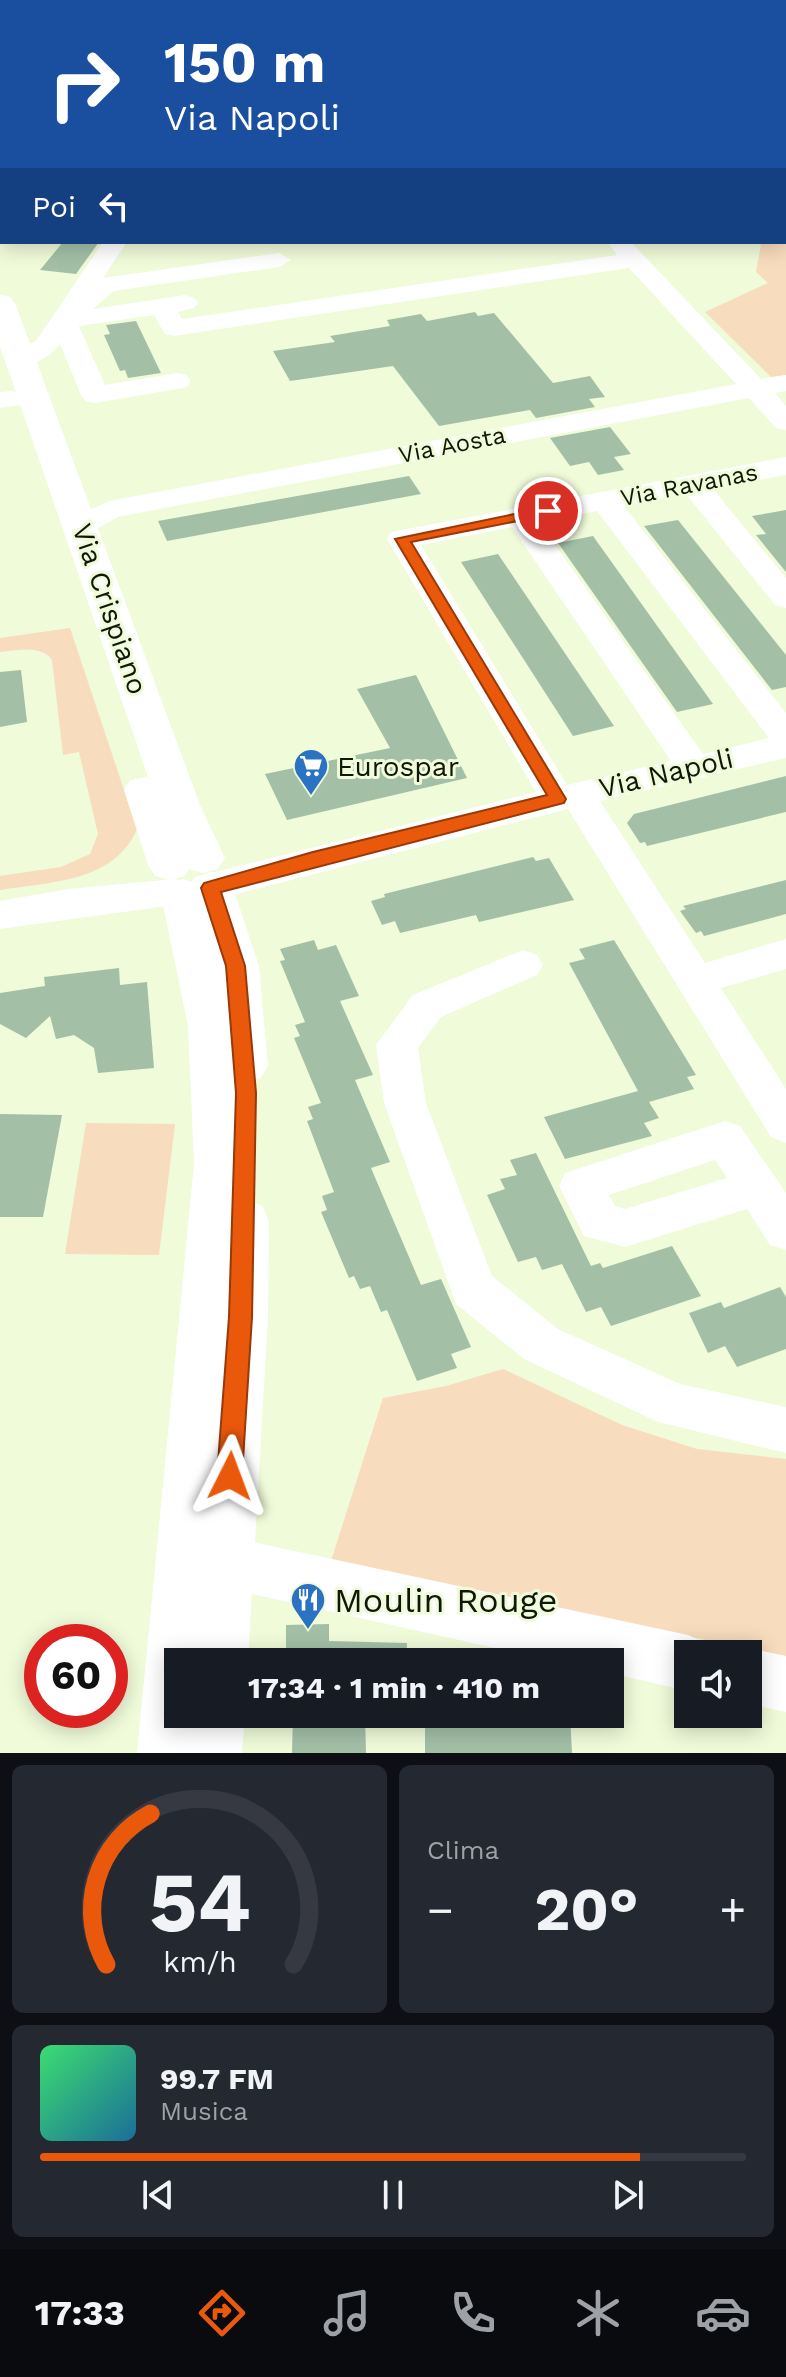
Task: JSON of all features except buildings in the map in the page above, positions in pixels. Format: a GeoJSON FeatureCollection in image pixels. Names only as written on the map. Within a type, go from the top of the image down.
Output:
{"type":"FeatureCollection","features":[{"type":"Feature","properties":{"kind":"main road","name":"Via Crispiano"},"geometry":{"type":"LineString","coordinates":[[0,303],[7,382],[191,877],[236,966],[246,1093],[240,1317],[217,1648]]}},
{"type":"Feature","properties":{"kind":"main road","name":"Via Crispiano"},"geometry":{"type":"LineString","coordinates":[[7,382],[75,510],[179,805],[212,1026],[220,1164],[170,1753]]}},
{"type":"Feature","properties":{"kind":"main road"},"geometry":{"type":"LineString","coordinates":[[209,1753],[211,1728]]}},
{"type":"Feature","properties":{"kind":"street"},"geometry":{"type":"LineString","coordinates":[[7,382],[45,347],[114,244]]}},
{"type":"Feature","properties":{"kind":"street"},"geometry":{"type":"LineString","coordinates":[[64,321],[106,285],[277,251],[277,244],[273,250],[92,279]]}},
{"type":"Feature","properties":{"kind":"street"},"geometry":{"type":"LineString","coordinates":[[162,306],[174,328],[626,251],[786,422]]}},
{"type":"Feature","properties":{"kind":"street"},"geometry":{"type":"LineString","coordinates":[[64,321],[247,294]]}},
{"type":"Feature","properties":{"kind":"street"},"geometry":{"type":"LineString","coordinates":[[64,321],[95,395],[177,381]]}},
{"type":"Feature","properties":{"kind":"street","name":"Via Aosta"},"geometry":{"type":"LineString","coordinates":[[75,510],[109,510],[786,383]]}},
{"type":"Feature","properties":{"kind":"street","name":"Via Ravanas"},"geometry":{"type":"LineString","coordinates":[[568,796],[402,539],[786,466]]}},
{"type":"Feature","properties":{"kind":"street"},"geometry":{"type":"LineString","coordinates":[[693,484],[786,598]]}},
{"type":"Feature","properties":{"kind":"street"},"geometry":{"type":"LineString","coordinates":[[605,501],[786,737]]}},
{"type":"Feature","properties":{"kind":"street"},"geometry":{"type":"LineString","coordinates":[[520,517],[693,766]]}},
{"type":"Feature","properties":{"kind":"street","name":"Via Napoli"},"geometry":{"type":"LineString","coordinates":[[0,915],[191,877],[313,859],[786,746]]}},
{"type":"Feature","properties":{"kind":"street"},"geometry":{"type":"LineString","coordinates":[[568,796],[696,981],[772,1078],[786,1125]]}},
{"type":"Feature","properties":{"kind":"street"},"geometry":{"type":"LineString","coordinates":[[696,981],[786,954]]}},
{"type":"Feature","properties":{"kind":"street"},"geometry":{"type":"LineString","coordinates":[[523,965],[427,1006],[397,1045],[405,1103],[473,1289],[541,1344],[675,1406],[786,1430]]}},
{"type":"Feature","properties":{"kind":"street"},"geometry":{"type":"LineString","coordinates":[[758,1187],[786,1231]]}},
{"type":"Feature","properties":{"kind":"street"},"geometry":{"type":"LineString","coordinates":[[225,1562],[674,1660]]}},
{"type":"Feature","properties":{"kind":"street"},"geometry":{"type":"LineString","coordinates":[[762,1679],[786,1684]]}},
{"type":"Feature","properties":{"kind":"shaded area"},"geometry":{"type":"Polygon","coordinates":[[[759,244],[786,244],[786,375],[771,377],[705,312],[768,283],[756,272],[761,245],[759,244]]]}},
{"type":"Feature","properties":{"kind":"shaded area"},"geometry":{"type":"Polygon","coordinates":[[[70,628],[137,829],[127,847],[97,869],[60,881],[0,890],[0,876],[61,867],[90,854],[98,834],[79,752],[63,755],[52,660],[36,650],[0,652],[0,638],[70,628]]]}},
{"type":"Feature","properties":{"kind":"shaded area"},"geometry":{"type":"Polygon","coordinates":[[[86,1123],[175,1124],[159,1255],[65,1254],[86,1123]]]}},
{"type":"Feature","properties":{"kind":"shaded area"},"geometry":{"type":"Polygon","coordinates":[[[503,1369],[622,1425],[697,1449],[786,1459],[786,1657],[762,1652],[762,1640],[705,1640],[331,1561],[383,1398],[446,1386],[503,1369]]]}},
{"type":"Feature","properties":{"kind":"place","name":"Eurospar"},"geometry":{"type":"Point","coordinates":[311,797]}},
{"type":"Feature","properties":{"kind":"place","name":"Moulin Rouge"},"geometry":{"type":"Point","coordinates":[308,1631]}},
{"type":"Feature","properties":{"kind":"route"},"geometry":{"type":"LineString","coordinates":[[230,1476],[240,1317],[246,1093],[236,966],[211,888],[313,859],[558,799],[402,539],[548,511]]}}]}
